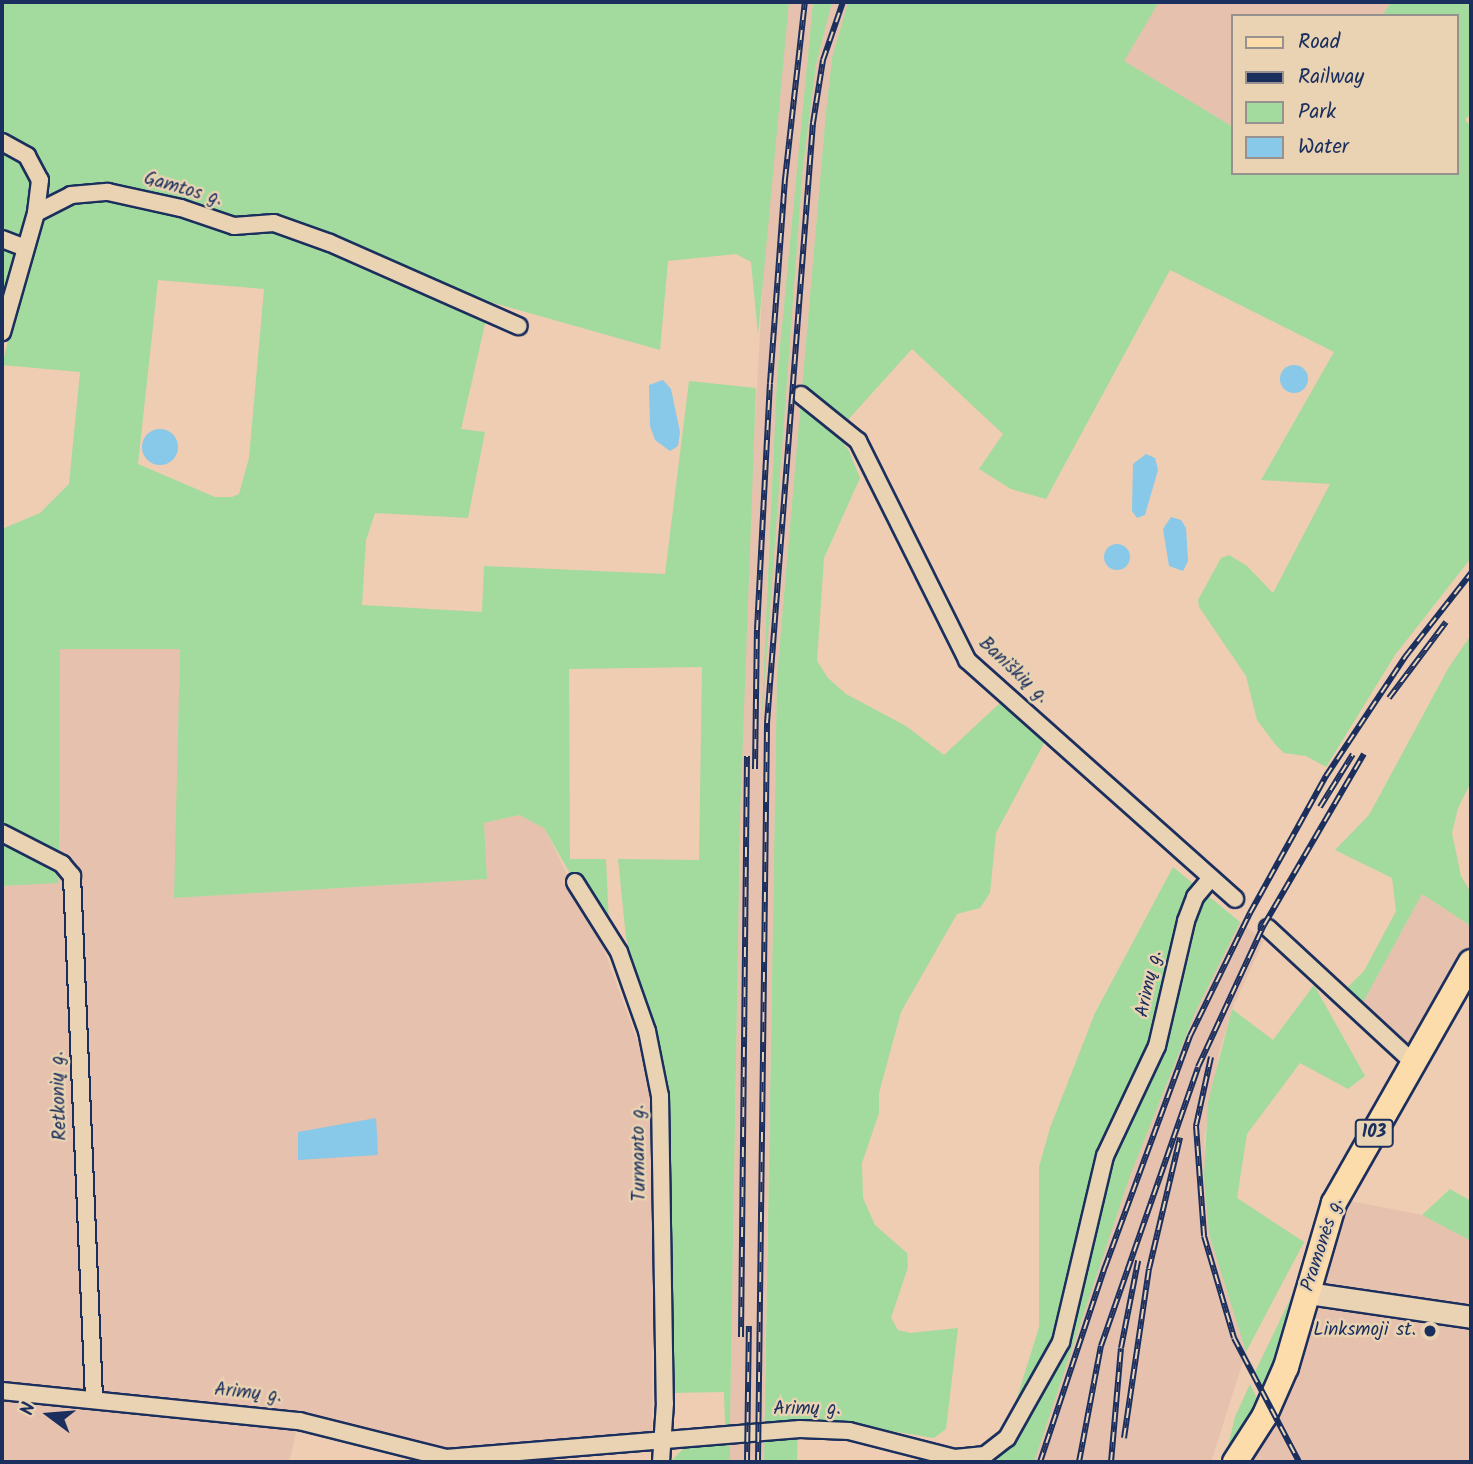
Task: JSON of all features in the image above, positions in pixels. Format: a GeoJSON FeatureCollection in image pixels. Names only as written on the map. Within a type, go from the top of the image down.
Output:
{"type":"FeatureCollection","features":[{"type":"Feature","properties":{"kind":"main road","name":"Pramonės g."},"geometry":{"type":"LineString","coordinates":[[1235,1462],[1264,1417],[1286,1367],[1334,1203],[1471,962]]}},
{"type":"Feature","properties":{"kind":"main road"},"geometry":{"type":"LineString","coordinates":[[1307,1293],[1471,1317]]}},
{"type":"Feature","properties":{"kind":"street"},"geometry":{"type":"LineString","coordinates":[[2,142],[18,148],[36,168],[40,180],[36,212],[2,328]]}},
{"type":"Feature","properties":{"kind":"street","name":"Gamtos g."},"geometry":{"type":"LineString","coordinates":[[36,212],[71,195],[108,192],[181,208],[234,226],[274,223],[330,243],[518,326]]}},
{"type":"Feature","properties":{"kind":"street"},"geometry":{"type":"LineString","coordinates":[[2,239],[25,248]]}},
{"type":"Feature","properties":{"kind":"street","name":"Baniškių g."},"geometry":{"type":"LineString","coordinates":[[801,396],[858,441],[967,660],[1235,899]]}},
{"type":"Feature","properties":{"kind":"street","name":"Retkonių g."},"geometry":{"type":"LineString","coordinates":[[2,833],[62,864],[72,876],[94,1399]]}},
{"type":"Feature","properties":{"kind":"street","name":"Arimų g."},"geometry":{"type":"LineString","coordinates":[[2,1391],[299,1421],[446,1458],[661,1443],[758,1431],[849,1431],[969,1459],[985,1455],[1007,1438],[1061,1342],[1105,1156],[1157,1046],[1186,921],[1195,897],[1211,878]]}},
{"type":"Feature","properties":{"kind":"street","name":"Turmanto g."},"geometry":{"type":"LineString","coordinates":[[575,882],[619,952],[647,1031],[660,1096],[665,1403],[662,1462]]}},
{"type":"Feature","properties":{"kind":"street"},"geometry":{"type":"LineString","coordinates":[[1268,928],[1414,1063]]}},
{"type":"Feature","properties":{"kind":"shaded area"},"geometry":{"type":"Polygon","coordinates":[[[789,2],[813,2],[777,378],[762,702],[803,166],[816,65],[832,2],[848,2],[832,58],[826,112],[777,676],[764,1424],[730,1425],[740,819],[752,478],[764,259],[789,2]]]}},
{"type":"Feature","properties":{"kind":"shaded area"},"geometry":{"type":"Polygon","coordinates":[[[1159,2],[1391,2],[1383,14],[1232,14],[1232,126],[1123,61],[1159,2]]]}},
{"type":"Feature","properties":{"kind":"shaded area"},"geometry":{"type":"Polygon","coordinates":[[[60,649],[180,649],[175,898],[487,879],[484,823],[519,815],[544,828],[602,944],[645,1062],[654,1102],[652,1436],[450,1451],[301,1412],[289,1462],[2,1462],[2,886],[58,882],[60,649]]]}},
{"type":"Feature","properties":{"kind":"shaded area"},"geometry":{"type":"Polygon","coordinates":[[[1422,894],[1471,926],[1471,944],[1417,1043],[1400,1043],[1361,1006],[1422,894]]]}},
{"type":"Feature","properties":{"kind":"shaded area"},"geometry":{"type":"Polygon","coordinates":[[[1240,922],[1264,940],[1232,1009],[1219,1053],[1204,1140],[1209,1234],[1246,1352],[1211,1462],[1034,1462],[1130,1176],[1195,1013],[1240,922]]]}},
{"type":"Feature","properties":{"kind":"shaded area"},"geometry":{"type":"Polygon","coordinates":[[[1346,1200],[1422,1215],[1471,1241],[1471,1462],[1252,1462],[1301,1366],[1346,1200]]]}},
{"type":"Feature","properties":{"kind":"shaded area"},"geometry":{"type":"Polygon","coordinates":[[[730,1438],[764,1438],[764,1462],[730,1462],[730,1438]]]}},
{"type":"Feature","properties":{"kind":"green space"},"geometry":{"type":"Polygon","coordinates":[[[2,2],[789,2],[758,335],[751,262],[736,254],[668,261],[660,350],[490,302],[461,429],[485,432],[468,518],[375,513],[366,540],[362,605],[482,612],[484,566],[665,574],[689,381],[756,388],[740,819],[730,1425],[725,1426],[724,1392],[670,1393],[658,1048],[626,938],[618,859],[699,860],[702,667],[569,669],[570,859],[606,859],[609,923],[575,882],[544,828],[519,815],[484,823],[487,879],[174,898],[180,649],[60,649],[59,852],[2,825],[2,529],[40,513],[69,484],[80,372],[2,365],[46,192],[46,174],[37,156],[2,135],[2,2]],[[158,280],[138,464],[215,497],[232,497],[239,494],[249,458],[264,289],[158,280]]]}},
{"type":"Feature","properties":{"kind":"green space"},"geometry":{"type":"Polygon","coordinates":[[[813,2],[832,2],[816,65],[803,166],[761,729],[777,378],[813,2]]]}},
{"type":"Feature","properties":{"kind":"green space"},"geometry":{"type":"Polygon","coordinates":[[[848,2],[1159,2],[1124,61],[1232,126],[1232,175],[1459,175],[1459,14],[1383,14],[1391,2],[1471,2],[1471,113],[1465,120],[1471,126],[1471,558],[1395,655],[1326,767],[1306,756],[1284,753],[1275,744],[1257,720],[1246,676],[1199,607],[1198,600],[1221,558],[1229,555],[1247,566],[1273,593],[1330,484],[1261,480],[1334,352],[1170,270],[1046,499],[1011,489],[979,469],[1003,434],[912,349],[836,433],[849,451],[860,478],[824,558],[817,661],[828,678],[846,694],[906,726],[944,755],[1002,701],[1044,743],[996,833],[990,893],[980,908],[957,914],[901,1012],[879,1093],[879,1113],[862,1163],[863,1198],[875,1225],[907,1253],[908,1267],[891,1318],[898,1330],[910,1333],[958,1328],[946,1429],[934,1438],[855,1425],[798,1422],[797,1462],[764,1462],[777,676],[832,58],[848,2]]]}},
{"type":"Feature","properties":{"kind":"green space"},"geometry":{"type":"Polygon","coordinates":[[[2,147],[17,156],[33,182],[32,204],[2,305],[2,147]]]}},
{"type":"Feature","properties":{"kind":"green space"},"geometry":{"type":"Polygon","coordinates":[[[1471,635],[1471,782],[1458,808],[1452,833],[1461,876],[1471,893],[1471,926],[1422,894],[1361,1006],[1343,992],[1364,971],[1396,911],[1392,878],[1335,850],[1369,815],[1449,667],[1471,635]]]}},
{"type":"Feature","properties":{"kind":"green space"},"geometry":{"type":"Polygon","coordinates":[[[2,841],[59,873],[58,883],[2,886],[2,841]]]}},
{"type":"Feature","properties":{"kind":"green space"},"geometry":{"type":"Polygon","coordinates":[[[1173,867],[1240,922],[1195,1013],[1130,1176],[1034,1462],[997,1462],[1039,1327],[1039,1167],[1050,1128],[1095,1013],[1173,867]]]}},
{"type":"Feature","properties":{"kind":"green space"},"geometry":{"type":"Polygon","coordinates":[[[1314,985],[1365,1076],[1348,1089],[1300,1063],[1247,1134],[1237,1198],[1304,1242],[1246,1352],[1209,1234],[1204,1175],[1208,1102],[1232,1009],[1273,1040],[1314,985]]]}},
{"type":"Feature","properties":{"kind":"green space"},"geometry":{"type":"Polygon","coordinates":[[[1450,1189],[1471,1201],[1471,1241],[1422,1215],[1450,1189]]]}},
{"type":"Feature","properties":{"kind":"green space"},"geometry":{"type":"Polygon","coordinates":[[[1298,1283],[1266,1397],[1255,1372],[1298,1283]]]}},
{"type":"Feature","properties":{"kind":"green space"},"geometry":{"type":"Polygon","coordinates":[[[1250,1384],[1261,1407],[1226,1454],[1235,1417],[1250,1384]]]}},
{"type":"Feature","properties":{"kind":"green space"},"geometry":{"type":"Polygon","coordinates":[[[730,1439],[730,1462],[670,1462],[685,1447],[730,1439]]]}},
{"type":"Feature","properties":{"kind":"water"},"geometry":{"type":"Polygon","coordinates":[[[1294,365],[1304,369],[1308,379],[1304,389],[1294,393],[1284,389],[1280,379],[1284,369],[1294,365]]]}},
{"type":"Feature","properties":{"kind":"water"},"geometry":{"type":"Polygon","coordinates":[[[663,380],[671,389],[680,432],[678,446],[670,451],[655,440],[650,426],[649,385],[663,380]]]}},
{"type":"Feature","properties":{"kind":"water"},"geometry":{"type":"Polygon","coordinates":[[[160,429],[173,434],[178,447],[173,460],[160,465],[147,460],[142,447],[147,434],[160,429]]]}},
{"type":"Feature","properties":{"kind":"water"},"geometry":{"type":"Polygon","coordinates":[[[1146,454],[1155,458],[1158,470],[1145,515],[1137,518],[1132,511],[1133,464],[1146,454]]]}},
{"type":"Feature","properties":{"kind":"water"},"geometry":{"type":"Polygon","coordinates":[[[1171,517],[1181,520],[1186,528],[1188,561],[1183,571],[1169,566],[1163,529],[1171,517]]]}},
{"type":"Feature","properties":{"kind":"water"},"geometry":{"type":"Polygon","coordinates":[[[1117,544],[1126,548],[1130,557],[1126,566],[1117,570],[1108,566],[1104,557],[1108,548],[1117,544]]]}},
{"type":"Feature","properties":{"kind":"water"},"geometry":{"type":"Polygon","coordinates":[[[376,1118],[378,1155],[298,1160],[298,1132],[376,1118]]]}},
{"type":"Feature","properties":{"kind":"railway"},"geometry":{"type":"LineString","coordinates":[[755,769],[757,630],[770,383],[785,179],[805,2]]}},
{"type":"Feature","properties":{"kind":"railway"},"geometry":{"type":"LineString","coordinates":[[758,1462],[767,723],[813,123],[823,60],[843,2]]}},
{"type":"Feature","properties":{"kind":"railway"},"geometry":{"type":"LineString","coordinates":[[1040,1462],[1105,1267],[1190,1036],[1250,913],[1326,776],[1405,657],[1471,573]]}},
{"type":"Feature","properties":{"kind":"railway"},"geometry":{"type":"LineString","coordinates":[[1389,698],[1446,622]]}},
{"type":"Feature","properties":{"kind":"railway"},"geometry":{"type":"LineString","coordinates":[[1320,807],[1353,754]]}},
{"type":"Feature","properties":{"kind":"railway"},"geometry":{"type":"LineString","coordinates":[[1079,1462],[1101,1346],[1198,1067],[1264,925],[1364,754]]}},
{"type":"Feature","properties":{"kind":"railway"},"geometry":{"type":"LineString","coordinates":[[741,1337],[747,756]]}},
{"type":"Feature","properties":{"kind":"railway"},"geometry":{"type":"LineString","coordinates":[[1211,1057],[1196,1126],[1204,1236],[1234,1338],[1299,1462]]}},
{"type":"Feature","properties":{"kind":"railway"},"geometry":{"type":"LineString","coordinates":[[1124,1438],[1149,1269],[1180,1138]]}},
{"type":"Feature","properties":{"kind":"railway"},"geometry":{"type":"LineString","coordinates":[[1111,1462],[1121,1348],[1138,1261]]}},
{"type":"Feature","properties":{"kind":"railway"},"geometry":{"type":"LineString","coordinates":[[747,1462],[749,1326]]}},
{"type":"Feature","properties":{"kind":"place","name":"Linksmoji st."},"geometry":{"type":"Point","coordinates":[1430,1331]}}]}
